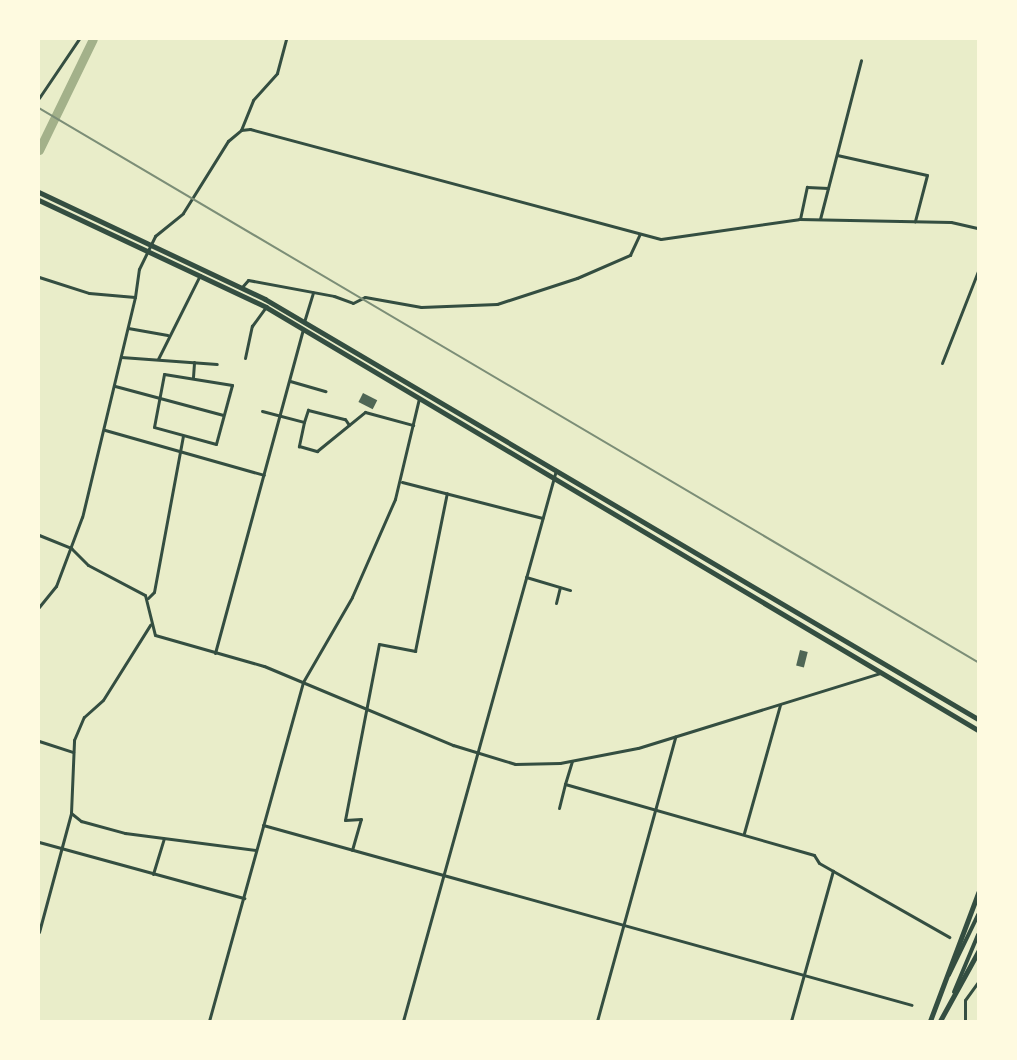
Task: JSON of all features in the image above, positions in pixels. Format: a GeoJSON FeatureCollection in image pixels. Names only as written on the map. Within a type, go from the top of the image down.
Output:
{"type":"FeatureCollection","features":[{"type":"Feature","properties":{"kind":"main road"},"geometry":{"type":"LineString","coordinates":[[39,192],[242,287],[978,719]]}},
{"type":"Feature","properties":{"kind":"main road"},"geometry":{"type":"LineString","coordinates":[[39,200],[266,308],[884,672],[978,730]]}},
{"type":"Feature","properties":{"kind":"main road"},"geometry":{"type":"LineString","coordinates":[[934,1020],[937,1000],[978,892]]}},
{"type":"Feature","properties":{"kind":"main road"},"geometry":{"type":"LineString","coordinates":[[937,1000],[978,915]]}},
{"type":"Feature","properties":{"kind":"main road"},"geometry":{"type":"LineString","coordinates":[[948,1005],[978,935]]}},
{"type":"Feature","properties":{"kind":"main road"},"geometry":{"type":"LineString","coordinates":[[934,1020],[948,1005],[978,952]]}},
{"type":"Feature","properties":{"kind":"street"},"geometry":{"type":"LineString","coordinates":[[39,98],[79,39]]}},
{"type":"Feature","properties":{"kind":"street"},"geometry":{"type":"LineString","coordinates":[[242,130],[244,115],[253,100],[277,73],[286,39]]}},
{"type":"Feature","properties":{"kind":"street"},"geometry":{"type":"LineString","coordinates":[[820,219],[861,60]]}},
{"type":"Feature","properties":{"kind":"street"},"geometry":{"type":"LineString","coordinates":[[39,607],[56,586],[70,548],[105,430],[135,297],[139,269],[147,251],[162,228],[183,213],[228,141],[242,130],[262,132],[640,234],[674,240],[751,223],[800,219],[915,221],[978,228]]}},
{"type":"Feature","properties":{"kind":"street"},"geometry":{"type":"LineString","coordinates":[[837,155],[927,175],[915,221]]}},
{"type":"Feature","properties":{"kind":"street"},"geometry":{"type":"LineString","coordinates":[[800,219],[807,187],[828,188]]}},
{"type":"Feature","properties":{"kind":"street"},"geometry":{"type":"LineString","coordinates":[[242,287],[248,280],[313,292],[353,303],[366,297],[421,307],[497,304],[577,278],[630,255],[640,234]]}},
{"type":"Feature","properties":{"kind":"street"},"geometry":{"type":"LineString","coordinates":[[942,363],[978,271]]}},
{"type":"Feature","properties":{"kind":"street"},"geometry":{"type":"LineString","coordinates":[[158,359],[167,335],[200,275]]}},
{"type":"Feature","properties":{"kind":"street"},"geometry":{"type":"LineString","coordinates":[[39,277],[88,293],[135,297]]}},
{"type":"Feature","properties":{"kind":"street"},"geometry":{"type":"LineString","coordinates":[[304,322],[313,292]]}},
{"type":"Feature","properties":{"kind":"street"},"geometry":{"type":"LineString","coordinates":[[245,358],[252,326],[266,308]]}},
{"type":"Feature","properties":{"kind":"street"},"geometry":{"type":"LineString","coordinates":[[128,328],[167,335]]}},
{"type":"Feature","properties":{"kind":"street"},"geometry":{"type":"LineString","coordinates":[[215,653],[303,329]]}},
{"type":"Feature","properties":{"kind":"street"},"geometry":{"type":"LineString","coordinates":[[121,357],[217,363]]}},
{"type":"Feature","properties":{"kind":"street"},"geometry":{"type":"LineString","coordinates":[[193,377],[195,362]]}},
{"type":"Feature","properties":{"kind":"street"},"geometry":{"type":"LineString","coordinates":[[164,374],[231,385],[216,444],[154,427],[159,398],[164,374]]}},
{"type":"Feature","properties":{"kind":"street"},"geometry":{"type":"LineString","coordinates":[[290,381],[326,391]]}},
{"type":"Feature","properties":{"kind":"street"},"geometry":{"type":"LineString","coordinates":[[114,385],[223,415]]}},
{"type":"Feature","properties":{"kind":"street"},"geometry":{"type":"LineString","coordinates":[[209,1021],[303,682],[352,597],[402,482],[419,398]]}},
{"type":"Feature","properties":{"kind":"street"},"geometry":{"type":"LineString","coordinates":[[349,425],[345,419],[308,410],[299,446],[317,451],[349,425],[365,412],[413,425]]}},
{"type":"Feature","properties":{"kind":"street"},"geometry":{"type":"LineString","coordinates":[[262,411],[304,422]]}},
{"type":"Feature","properties":{"kind":"street"},"geometry":{"type":"LineString","coordinates":[[105,430],[264,475]]}},
{"type":"Feature","properties":{"kind":"street"},"geometry":{"type":"LineString","coordinates":[[183,436],[154,592],[148,598],[150,625],[155,634],[264,666],[365,710],[477,754],[531,766],[572,761],[675,737],[884,672]]}},
{"type":"Feature","properties":{"kind":"street"},"geometry":{"type":"LineString","coordinates":[[403,1021],[556,470]]}},
{"type":"Feature","properties":{"kind":"street"},"geometry":{"type":"LineString","coordinates":[[402,482],[542,518]]}},
{"type":"Feature","properties":{"kind":"street"},"geometry":{"type":"LineString","coordinates":[[352,850],[360,821],[345,820],[379,645],[415,651],[447,493]]}},
{"type":"Feature","properties":{"kind":"street"},"geometry":{"type":"LineString","coordinates":[[39,535],[70,548],[88,565],[148,598]]}},
{"type":"Feature","properties":{"kind":"street"},"geometry":{"type":"LineString","coordinates":[[526,577],[570,590]]}},
{"type":"Feature","properties":{"kind":"street"},"geometry":{"type":"LineString","coordinates":[[556,603],[560,586]]}},
{"type":"Feature","properties":{"kind":"street"},"geometry":{"type":"LineString","coordinates":[[39,932],[71,813],[73,752],[84,717],[103,700],[150,625]]}},
{"type":"Feature","properties":{"kind":"street"},"geometry":{"type":"LineString","coordinates":[[744,834],[780,705]]}},
{"type":"Feature","properties":{"kind":"street"},"geometry":{"type":"LineString","coordinates":[[597,1021],[675,737]]}},
{"type":"Feature","properties":{"kind":"street"},"geometry":{"type":"LineString","coordinates":[[39,741],[73,752]]}},
{"type":"Feature","properties":{"kind":"street"},"geometry":{"type":"LineString","coordinates":[[559,808],[572,761]]}},
{"type":"Feature","properties":{"kind":"street"},"geometry":{"type":"LineString","coordinates":[[565,784],[814,855],[832,871],[949,937]]}},
{"type":"Feature","properties":{"kind":"street"},"geometry":{"type":"LineString","coordinates":[[71,813],[94,825],[164,839],[256,850]]}},
{"type":"Feature","properties":{"kind":"street"},"geometry":{"type":"LineString","coordinates":[[263,825],[912,1005]]}},
{"type":"Feature","properties":{"kind":"street"},"geometry":{"type":"LineString","coordinates":[[153,874],[164,839]]}},
{"type":"Feature","properties":{"kind":"street"},"geometry":{"type":"LineString","coordinates":[[39,842],[244,898]]}},
{"type":"Feature","properties":{"kind":"street"},"geometry":{"type":"LineString","coordinates":[[791,1021],[832,871]]}},
{"type":"Feature","properties":{"kind":"street"},"geometry":{"type":"LineString","coordinates":[[965,1021],[963,1007],[978,982]]}},
{"type":"Feature","properties":{"kind":"building"},"geometry":{"type":"Polygon","coordinates":[[[363,393],[377,400],[373,409],[358,402],[363,393]]]}},
{"type":"Feature","properties":{"kind":"building"},"geometry":{"type":"Polygon","coordinates":[[[800,650],[808,652],[804,667],[796,666],[800,650]]]}},
{"type":"Feature","properties":{"kind":"waterway"},"geometry":{"type":"LineString","coordinates":[[39,150],[93,39]]}},
{"type":"Feature","properties":{"kind":"railway"},"geometry":{"type":"LineString","coordinates":[[39,108],[978,662]]}}]}
